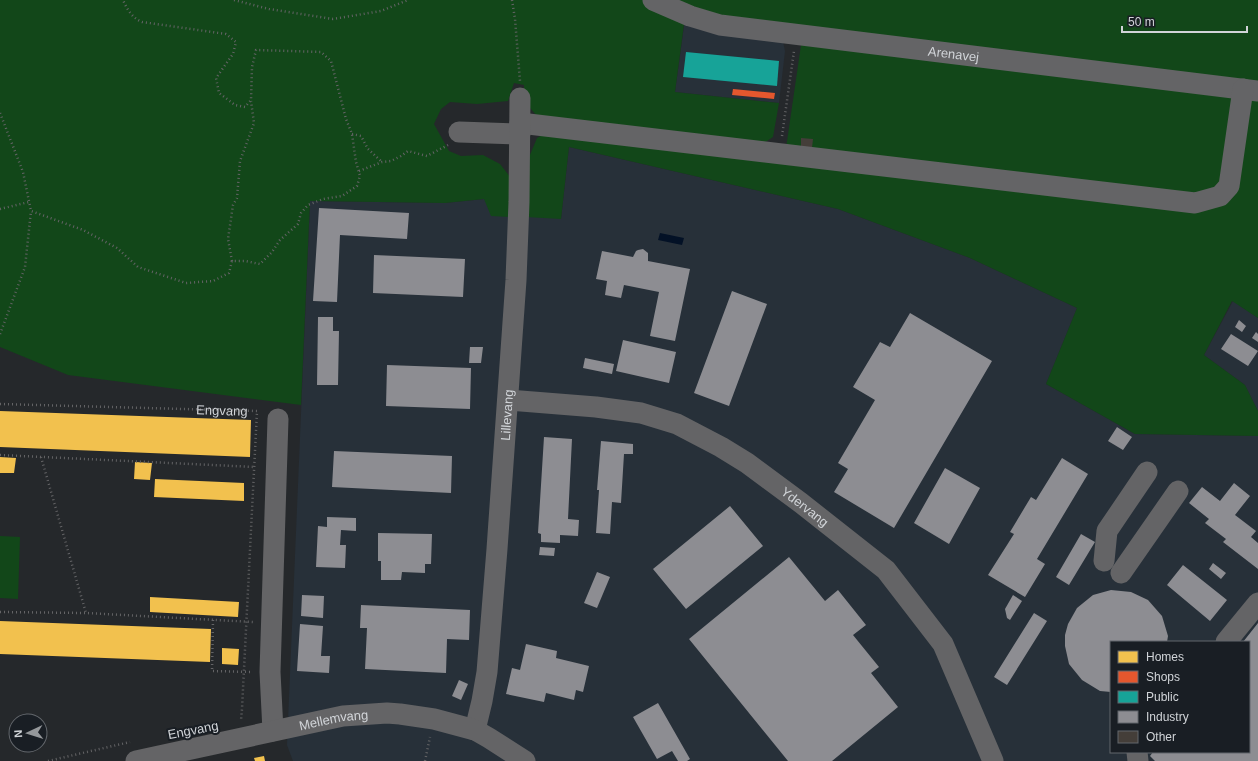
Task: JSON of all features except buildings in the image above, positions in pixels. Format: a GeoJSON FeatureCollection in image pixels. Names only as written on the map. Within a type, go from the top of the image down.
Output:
{"type":"FeatureCollection","features":[{"type":"Feature","properties":{"kind":"street","name":"Arenavej"},"geometry":{"type":"LineString","coordinates":[[653,0],[690,16],[720,25],[1251,90]]}},
{"type":"Feature","properties":{"kind":"street"},"geometry":{"type":"LineString","coordinates":[[459,132],[520,129],[780,154],[1195,203],[1220,196],[1229,186],[1251,90]]}},
{"type":"Feature","properties":{"kind":"street","name":"Lillevang"},"geometry":{"type":"LineString","coordinates":[[475,730],[487,672],[498,549],[520,202],[520,98]]}},
{"type":"Feature","properties":{"kind":"street","name":"Ydervang"},"geometry":{"type":"LineString","coordinates":[[508,400],[599,407],[642,413],[660,418],[677,424],[721,447],[784,490],[886,570],[943,644],[993,761]]}},
{"type":"Feature","properties":{"kind":"street"},"geometry":{"type":"LineString","coordinates":[[273,731],[270,672],[278,419]]}},
{"type":"Feature","properties":{"kind":"street"},"geometry":{"type":"LineString","coordinates":[[1104,561],[1107,531],[1147,472]]}},
{"type":"Feature","properties":{"kind":"street"},"geometry":{"type":"LineString","coordinates":[[1121,573],[1178,491]]}},
{"type":"Feature","properties":{"kind":"street"},"geometry":{"type":"LineString","coordinates":[[1227,641],[1258,603]]}},
{"type":"Feature","properties":{"kind":"street","name":"Mellemvang"},"geometry":{"type":"LineString","coordinates":[[135,751],[273,731],[343,716],[365,714],[400,714],[434,719],[475,730],[524,761]]}},
{"type":"Feature","properties":{"kind":"path"},"geometry":{"type":"LineString","coordinates":[[123,0],[127,8],[136,19],[142,22],[226,34],[236,42],[233,54],[216,78],[220,94],[235,105],[245,107],[251,100]]}},
{"type":"Feature","properties":{"kind":"path"},"geometry":{"type":"LineString","coordinates":[[234,0],[269,9],[333,19],[381,12],[408,0]]}},
{"type":"Feature","properties":{"kind":"path"},"geometry":{"type":"LineString","coordinates":[[512,0],[520,70],[520,98]]}},
{"type":"Feature","properties":{"kind":"path"},"geometry":{"type":"LineString","coordinates":[[780,154],[797,34]]}},
{"type":"Feature","properties":{"kind":"path"},"geometry":{"type":"LineString","coordinates":[[31,211],[83,230],[117,248],[138,266],[186,283],[213,281],[230,273],[232,261],[228,239],[233,205],[237,198],[240,161],[254,123],[251,100],[252,67],[256,50],[321,52],[330,61],[346,119],[352,134],[356,162],[360,176],[357,186],[342,196],[323,199],[308,205],[301,213],[298,224],[280,240],[272,252],[260,264],[245,261],[232,261]]}},
{"type":"Feature","properties":{"kind":"path"},"geometry":{"type":"LineString","coordinates":[[0,113],[23,172],[31,211],[25,267],[0,334]]}},
{"type":"Feature","properties":{"kind":"path"},"geometry":{"type":"LineString","coordinates":[[359,171],[382,162],[391,161],[408,151],[427,156],[450,144],[459,132]]}},
{"type":"Feature","properties":{"kind":"path"},"geometry":{"type":"LineString","coordinates":[[352,134],[361,136],[368,149],[382,162]]}},
{"type":"Feature","properties":{"kind":"path"},"geometry":{"type":"LineString","coordinates":[[0,209],[29,202]]}},
{"type":"Feature","properties":{"kind":"path","name":"Engvang"},"geometry":{"type":"LineString","coordinates":[[0,404],[257,411],[241,720]]}},
{"type":"Feature","properties":{"kind":"path"},"geometry":{"type":"LineString","coordinates":[[0,455],[276,468]]}},
{"type":"Feature","properties":{"kind":"path"},"geometry":{"type":"LineString","coordinates":[[42,457],[86,614]]}},
{"type":"Feature","properties":{"kind":"path"},"geometry":{"type":"LineString","coordinates":[[0,612],[86,614],[271,623]]}},
{"type":"Feature","properties":{"kind":"path"},"geometry":{"type":"LineString","coordinates":[[213,620],[212,671],[270,672]]}},
{"type":"Feature","properties":{"kind":"path"},"geometry":{"type":"LineString","coordinates":[[425,761],[434,719]]}},
{"type":"Feature","properties":{"kind":"path"},"geometry":{"type":"LineString","coordinates":[[48,761],[135,751]]}},
{"type":"Feature","properties":{"kind":"shaded area"},"geometry":{"type":"Polygon","coordinates":[[[685,19],[782,37],[785,51],[779,103],[675,92],[685,19]]]}},
{"type":"Feature","properties":{"kind":"shaded area"},"geometry":{"type":"Polygon","coordinates":[[[569,147],[838,209],[970,258],[1077,308],[1046,384],[1135,434],[1258,436],[1258,761],[293,761],[287,745],[310,201],[445,203],[484,199],[561,219],[569,147]]]}},
{"type":"Feature","properties":{"kind":"shaded area"},"geometry":{"type":"Polygon","coordinates":[[[1233,301],[1258,318],[1258,411],[1245,385],[1204,355],[1233,301]]]}},
{"type":"Feature","properties":{"kind":"green space"},"geometry":{"type":"Polygon","coordinates":[[[0,0],[1258,0],[1258,81],[733,22],[686,9],[675,92],[779,103],[773,137],[756,145],[543,123],[524,101],[524,85],[514,83],[508,101],[477,104],[450,102],[441,109],[434,124],[449,151],[461,156],[483,155],[500,164],[511,178],[511,217],[491,216],[484,199],[445,203],[310,201],[301,405],[68,375],[0,347],[0,0]]]}},
{"type":"Feature","properties":{"kind":"green space"},"geometry":{"type":"Polygon","coordinates":[[[801,45],[1258,100],[1258,318],[1232,301],[1204,355],[1245,385],[1258,411],[1258,436],[1135,434],[1046,384],[1077,308],[970,258],[838,209],[569,147],[561,219],[526,217],[527,162],[537,138],[546,133],[784,162],[801,45]]]}},
{"type":"Feature","properties":{"kind":"green space"},"geometry":{"type":"Polygon","coordinates":[[[0,536],[20,537],[18,599],[0,598],[0,536]]]}},
{"type":"Feature","properties":{"kind":"water"},"geometry":{"type":"Polygon","coordinates":[[[660,233],[684,238],[682,245],[658,240],[660,233]]]}}]}
